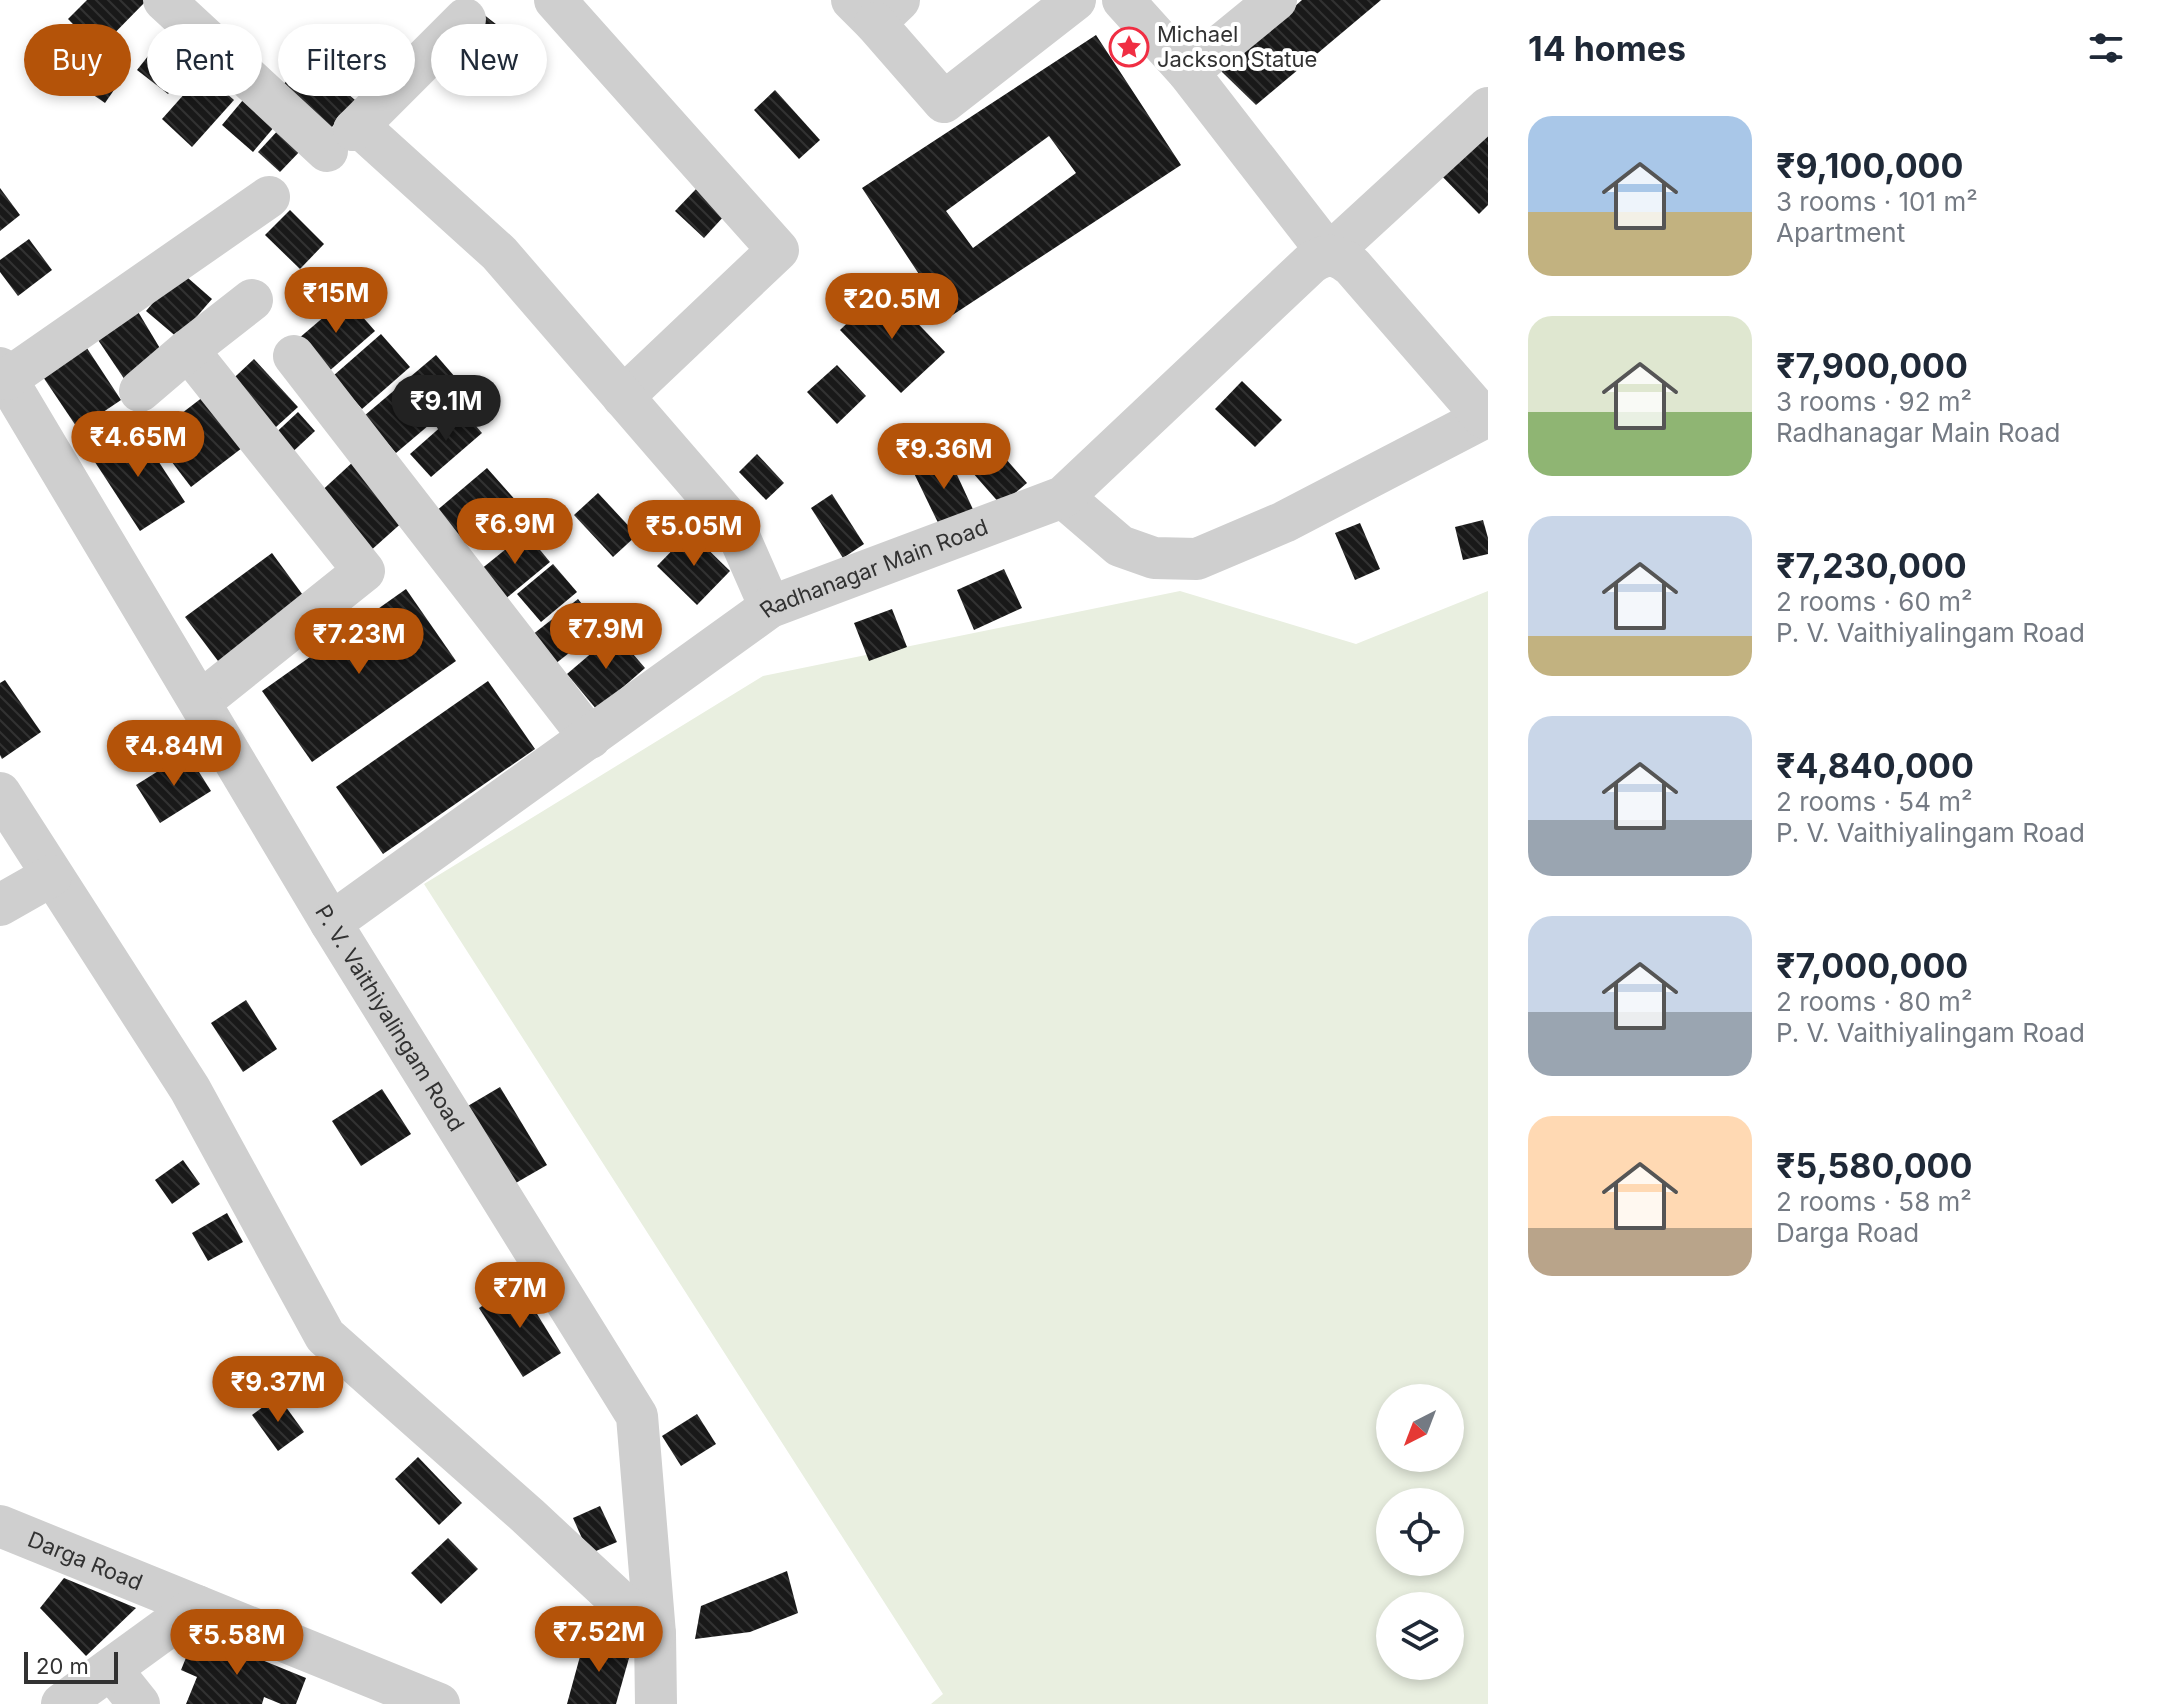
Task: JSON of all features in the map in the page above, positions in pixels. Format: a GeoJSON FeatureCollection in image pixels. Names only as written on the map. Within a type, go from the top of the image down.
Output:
{"type":"FeatureCollection","features":[{"type":"Feature","properties":{"kind":"street"},"geometry":{"type":"LineString","coordinates":[[164,0],[327,151]]}},
{"type":"Feature","properties":{"kind":"street"},"geometry":{"type":"LineString","coordinates":[[555,0],[778,250],[623,397]]}},
{"type":"Feature","properties":{"kind":"street"},"geometry":{"type":"LineString","coordinates":[[875,8],[944,102],[1075,0]]}},
{"type":"Feature","properties":{"kind":"street"},"geometry":{"type":"LineString","coordinates":[[1063,497],[1120,546],[1154,558],[1197,559],[1284,522],[1486,418],[1352,266],[1329,254],[1188,72],[1123,0]]}},
{"type":"Feature","properties":{"kind":"street"},"geometry":{"type":"LineString","coordinates":[[1188,72],[1276,0]]}},
{"type":"Feature","properties":{"kind":"street"},"geometry":{"type":"LineString","coordinates":[[465,19],[354,130],[363,130],[499,253],[734,525],[770,607]]}},
{"type":"Feature","properties":{"kind":"street","name":"Radhanagar Main Road"},"geometry":{"type":"LineString","coordinates":[[331,923],[770,607],[1063,497],[1311,263],[1329,254],[1488,108]]}},
{"type":"Feature","properties":{"kind":"street"},"geometry":{"type":"LineString","coordinates":[[3,373],[269,197]]}},
{"type":"Feature","properties":{"kind":"street"},"geometry":{"type":"LineString","coordinates":[[140,391],[252,300]]}},
{"type":"Feature","properties":{"kind":"street"},"geometry":{"type":"LineString","coordinates":[[188,350],[364,571],[200,702]]}},
{"type":"Feature","properties":{"kind":"street"},"geometry":{"type":"LineString","coordinates":[[294,356],[590,738]]}},
{"type":"Feature","properties":{"kind":"street","name":"P. V. Vaithiyalingam Road"},"geometry":{"type":"LineString","coordinates":[[3,373],[331,923],[637,1416],[655,1634],[656,1704]]}},
{"type":"Feature","properties":{"kind":"street"},"geometry":{"type":"LineString","coordinates":[[0,793],[190,1089],[325,1336],[528,1516],[655,1634]]}},
{"type":"Feature","properties":{"kind":"street"},"geometry":{"type":"LineString","coordinates":[[0,905],[51,876]]}},
{"type":"Feature","properties":{"kind":"street","name":"Darga Road"},"geometry":{"type":"LineString","coordinates":[[0,1526],[439,1704]]}},
{"type":"Feature","properties":{"kind":"street"},"geometry":{"type":"LineString","coordinates":[[62,1704],[197,1606]]}},
{"type":"Feature","properties":{"kind":"street"},"geometry":{"type":"LineString","coordinates":[[111,1669],[139,1704]]}},
{"type":"Feature","properties":{"kind":"green space"},"geometry":{"type":"Polygon","coordinates":[[[1180,591],[1356,644],[1488,591],[1488,1704],[931,1704],[943,1694],[424,884],[763,676],[1180,591]]]}},
{"type":"Feature","properties":{"kind":"building"},"geometry":{"type":"Polygon","coordinates":[[[87,0],[147,0],[123,24],[73,24],[68,19],[87,0]]]}},
{"type":"Feature","properties":{"kind":"building"},"geometry":{"type":"Polygon","coordinates":[[[1302,0],[1381,0],[1256,105],[1221,71],[1302,0]]]}},
{"type":"Feature","properties":{"kind":"building"},"geometry":{"type":"Polygon","coordinates":[[[483,14],[496,24],[475,24],[483,14]]]}},
{"type":"Feature","properties":{"kind":"building"},"geometry":{"type":"Polygon","coordinates":[[[1096,35],[1181,165],[948,318],[862,188],[1096,35]],[[1049,136],[946,211],[973,248],[1076,173],[1049,136]]]}},
{"type":"Feature","properties":{"kind":"building"},"geometry":{"type":"Polygon","coordinates":[[[147,57],[147,78],[137,70],[147,57]]]}},
{"type":"Feature","properties":{"kind":"building"},"geometry":{"type":"Polygon","coordinates":[[[775,90],[820,140],[799,159],[754,110],[775,90]]]}},
{"type":"Feature","properties":{"kind":"building"},"geometry":{"type":"Polygon","coordinates":[[[95,96],[110,96],[105,103],[95,96]]]}},
{"type":"Feature","properties":{"kind":"building"},"geometry":{"type":"Polygon","coordinates":[[[182,96],[229,96],[234,100],[192,147],[162,119],[182,96]]]}},
{"type":"Feature","properties":{"kind":"building"},"geometry":{"type":"Polygon","coordinates":[[[282,96],[350,96],[355,100],[326,134],[282,96]]]}},
{"type":"Feature","properties":{"kind":"building"},"geometry":{"type":"Polygon","coordinates":[[[243,100],[275,126],[253,152],[222,125],[243,100]]]}},
{"type":"Feature","properties":{"kind":"building"},"geometry":{"type":"Polygon","coordinates":[[[281,127],[303,148],[280,172],[258,152],[281,127]]]}},
{"type":"Feature","properties":{"kind":"building"},"geometry":{"type":"Polygon","coordinates":[[[1488,133],[1488,205],[1479,214],[1433,167],[1488,133]]]}},
{"type":"Feature","properties":{"kind":"building"},"geometry":{"type":"Polygon","coordinates":[[[0,188],[20,215],[0,231],[0,188]]]}},
{"type":"Feature","properties":{"kind":"building"},"geometry":{"type":"Polygon","coordinates":[[[697,188],[725,215],[704,238],[675,211],[697,188]]]}},
{"type":"Feature","properties":{"kind":"building"},"geometry":{"type":"Polygon","coordinates":[[[290,210],[324,244],[300,269],[265,235],[290,210]]]}},
{"type":"Feature","properties":{"kind":"building"},"geometry":{"type":"Polygon","coordinates":[[[29,239],[52,270],[18,296],[0,272],[0,260],[29,239]]]}},
{"type":"Feature","properties":{"kind":"building"},"geometry":{"type":"Polygon","coordinates":[[[180,271],[212,299],[178,338],[146,311],[180,271]]]}},
{"type":"Feature","properties":{"kind":"building"},"geometry":{"type":"Polygon","coordinates":[[[884,288],[945,352],[901,393],[840,330],[884,288]]]}},
{"type":"Feature","properties":{"kind":"building"},"geometry":{"type":"Polygon","coordinates":[[[346,298],[375,331],[327,373],[298,339],[346,298]]]}},
{"type":"Feature","properties":{"kind":"building"},"geometry":{"type":"Polygon","coordinates":[[[134,305],[167,360],[129,386],[92,331],[134,305]]]}},
{"type":"Feature","properties":{"kind":"building"},"geometry":{"type":"Polygon","coordinates":[[[381,334],[410,367],[362,409],[333,376],[381,334]]]}},
{"type":"Feature","properties":{"kind":"building"},"geometry":{"type":"Polygon","coordinates":[[[79,336],[121,400],[78,429],[35,365],[79,336]]]}},
{"type":"Feature","properties":{"kind":"building"},"geometry":{"type":"Polygon","coordinates":[[[436,355],[468,392],[396,453],[364,416],[436,355]]]}},
{"type":"Feature","properties":{"kind":"building"},"geometry":{"type":"Polygon","coordinates":[[[254,359],[298,407],[265,437],[221,390],[254,359]]]}},
{"type":"Feature","properties":{"kind":"building"},"geometry":{"type":"Polygon","coordinates":[[[837,365],[866,396],[837,424],[807,392],[837,365]]]}},
{"type":"Feature","properties":{"kind":"building"},"geometry":{"type":"Polygon","coordinates":[[[1242,381],[1282,420],[1255,447],[1215,409],[1242,381]]]}},
{"type":"Feature","properties":{"kind":"building"},"geometry":{"type":"Polygon","coordinates":[[[203,397],[242,448],[191,487],[152,436],[203,397]]]}},
{"type":"Feature","properties":{"kind":"building"},"geometry":{"type":"Polygon","coordinates":[[[461,409],[482,433],[431,477],[410,454],[461,409]]]}},
{"type":"Feature","properties":{"kind":"building"},"geometry":{"type":"Polygon","coordinates":[[[298,412],[315,431],[285,459],[267,441],[298,412]]]}},
{"type":"Feature","properties":{"kind":"building"},"geometry":{"type":"Polygon","coordinates":[[[136,427],[185,502],[140,531],[91,456],[136,427]]]}},
{"type":"Feature","properties":{"kind":"building"},"geometry":{"type":"Polygon","coordinates":[[[983,433],[1027,483],[1001,505],[958,456],[983,433]]]}},
{"type":"Feature","properties":{"kind":"building"},"geometry":{"type":"Polygon","coordinates":[[[945,449],[977,518],[943,533],[910,465],[945,449]]]}},
{"type":"Feature","properties":{"kind":"building"},"geometry":{"type":"Polygon","coordinates":[[[757,454],[784,483],[766,500],[739,472],[757,454]]]}},
{"type":"Feature","properties":{"kind":"building"},"geometry":{"type":"Polygon","coordinates":[[[354,461],[406,519],[368,553],[316,496],[354,461]]]}},
{"type":"Feature","properties":{"kind":"building"},"geometry":{"type":"Polygon","coordinates":[[[487,468],[527,513],[483,550],[467,532],[459,540],[435,512],[487,468]]]}},
{"type":"Feature","properties":{"kind":"building"},"geometry":{"type":"Polygon","coordinates":[[[598,493],[637,535],[613,557],[574,515],[598,493]]]}},
{"type":"Feature","properties":{"kind":"building"},"geometry":{"type":"Polygon","coordinates":[[[832,494],[864,544],[843,558],[811,508],[832,494]]]}},
{"type":"Feature","properties":{"kind":"building"},"geometry":{"type":"Polygon","coordinates":[[[1483,520],[1488,554],[1463,560],[1455,527],[1483,520]]]}},
{"type":"Feature","properties":{"kind":"building"},"geometry":{"type":"Polygon","coordinates":[[[1360,523],[1380,569],[1355,580],[1335,533],[1360,523]]]}},
{"type":"Feature","properties":{"kind":"building"},"geometry":{"type":"Polygon","coordinates":[[[690,532],[730,571],[697,605],[657,566],[690,532]]]}},
{"type":"Feature","properties":{"kind":"building"},"geometry":{"type":"Polygon","coordinates":[[[526,533],[550,562],[504,600],[480,570],[526,533]]]}},
{"type":"Feature","properties":{"kind":"building"},"geometry":{"type":"Polygon","coordinates":[[[272,553],[308,602],[221,665],[185,617],[272,553]]]}},
{"type":"Feature","properties":{"kind":"building"},"geometry":{"type":"Polygon","coordinates":[[[553,564],[577,592],[541,622],[517,594],[553,564]]]}},
{"type":"Feature","properties":{"kind":"building"},"geometry":{"type":"Polygon","coordinates":[[[1004,569],[1022,608],[974,630],[957,590],[1004,569]]]}},
{"type":"Feature","properties":{"kind":"building"},"geometry":{"type":"Polygon","coordinates":[[[406,589],[456,661],[312,762],[262,691],[406,589]]]}},
{"type":"Feature","properties":{"kind":"building"},"geometry":{"type":"Polygon","coordinates":[[[578,599],[601,628],[555,664],[532,635],[578,599]]]}},
{"type":"Feature","properties":{"kind":"building"},"geometry":{"type":"Polygon","coordinates":[[[892,609],[907,647],[869,661],[854,623],[892,609]]]}},
{"type":"Feature","properties":{"kind":"building"},"geometry":{"type":"Polygon","coordinates":[[[615,633],[645,668],[597,710],[567,674],[615,633]]]}},
{"type":"Feature","properties":{"kind":"building"},"geometry":{"type":"Polygon","coordinates":[[[5,680],[41,732],[2,759],[0,683],[5,680]]]}},
{"type":"Feature","properties":{"kind":"building"},"geometry":{"type":"Polygon","coordinates":[[[488,681],[535,749],[383,854],[336,787],[488,681]]]}},
{"type":"Feature","properties":{"kind":"building"},"geometry":{"type":"Polygon","coordinates":[[[187,753],[211,791],[160,823],[136,785],[187,753]]]}},
{"type":"Feature","properties":{"kind":"building"},"geometry":{"type":"Polygon","coordinates":[[[246,1000],[277,1049],[243,1072],[211,1023],[246,1000]]]}},
{"type":"Feature","properties":{"kind":"building"},"geometry":{"type":"Polygon","coordinates":[[[500,1087],[547,1165],[507,1188],[461,1110],[500,1087]]]}},
{"type":"Feature","properties":{"kind":"building"},"geometry":{"type":"Polygon","coordinates":[[[382,1089],[411,1134],[361,1166],[332,1121],[382,1089]]]}},
{"type":"Feature","properties":{"kind":"building"},"geometry":{"type":"Polygon","coordinates":[[[183,1160],[200,1184],[172,1204],[155,1180],[183,1160]]]}},
{"type":"Feature","properties":{"kind":"building"},"geometry":{"type":"Polygon","coordinates":[[[227,1213],[243,1242],[208,1261],[192,1233],[227,1213]]]}},
{"type":"Feature","properties":{"kind":"building"},"geometry":{"type":"Polygon","coordinates":[[[518,1283],[561,1353],[523,1377],[479,1308],[518,1283]]]}},
{"type":"Feature","properties":{"kind":"building"},"geometry":{"type":"Polygon","coordinates":[[[278,1396],[304,1432],[278,1451],[252,1415],[278,1396]]]}},
{"type":"Feature","properties":{"kind":"building"},"geometry":{"type":"Polygon","coordinates":[[[697,1414],[716,1444],[681,1466],[662,1436],[697,1414]]]}},
{"type":"Feature","properties":{"kind":"building"},"geometry":{"type":"Polygon","coordinates":[[[418,1457],[462,1503],[439,1525],[395,1479],[418,1457]]]}},
{"type":"Feature","properties":{"kind":"building"},"geometry":{"type":"Polygon","coordinates":[[[600,1506],[617,1542],[589,1554],[573,1518],[600,1506]]]}},
{"type":"Feature","properties":{"kind":"building"},"geometry":{"type":"Polygon","coordinates":[[[448,1538],[478,1569],[441,1604],[411,1573],[448,1538]]]}},
{"type":"Feature","properties":{"kind":"building"},"geometry":{"type":"Polygon","coordinates":[[[787,1571],[798,1613],[750,1632],[695,1639],[701,1606],[787,1571]]]}},
{"type":"Feature","properties":{"kind":"building"},"geometry":{"type":"Polygon","coordinates":[[[64,1578],[136,1608],[86,1656],[40,1608],[64,1578]]]}},
{"type":"Feature","properties":{"kind":"building"},"geometry":{"type":"Polygon","coordinates":[[[196,1633],[306,1678],[296,1704],[281,1704],[264,1697],[262,1704],[186,1704],[197,1677],[181,1670],[196,1633]]]}},
{"type":"Feature","properties":{"kind":"building"},"geometry":{"type":"Polygon","coordinates":[[[585,1638],[631,1651],[616,1704],[567,1704],[585,1638]]]}},
{"type":"Feature","properties":{"kind":"place","name":"Michael Jackson Statue"},"geometry":{"type":"Point","coordinates":[1129,47]}}]}
